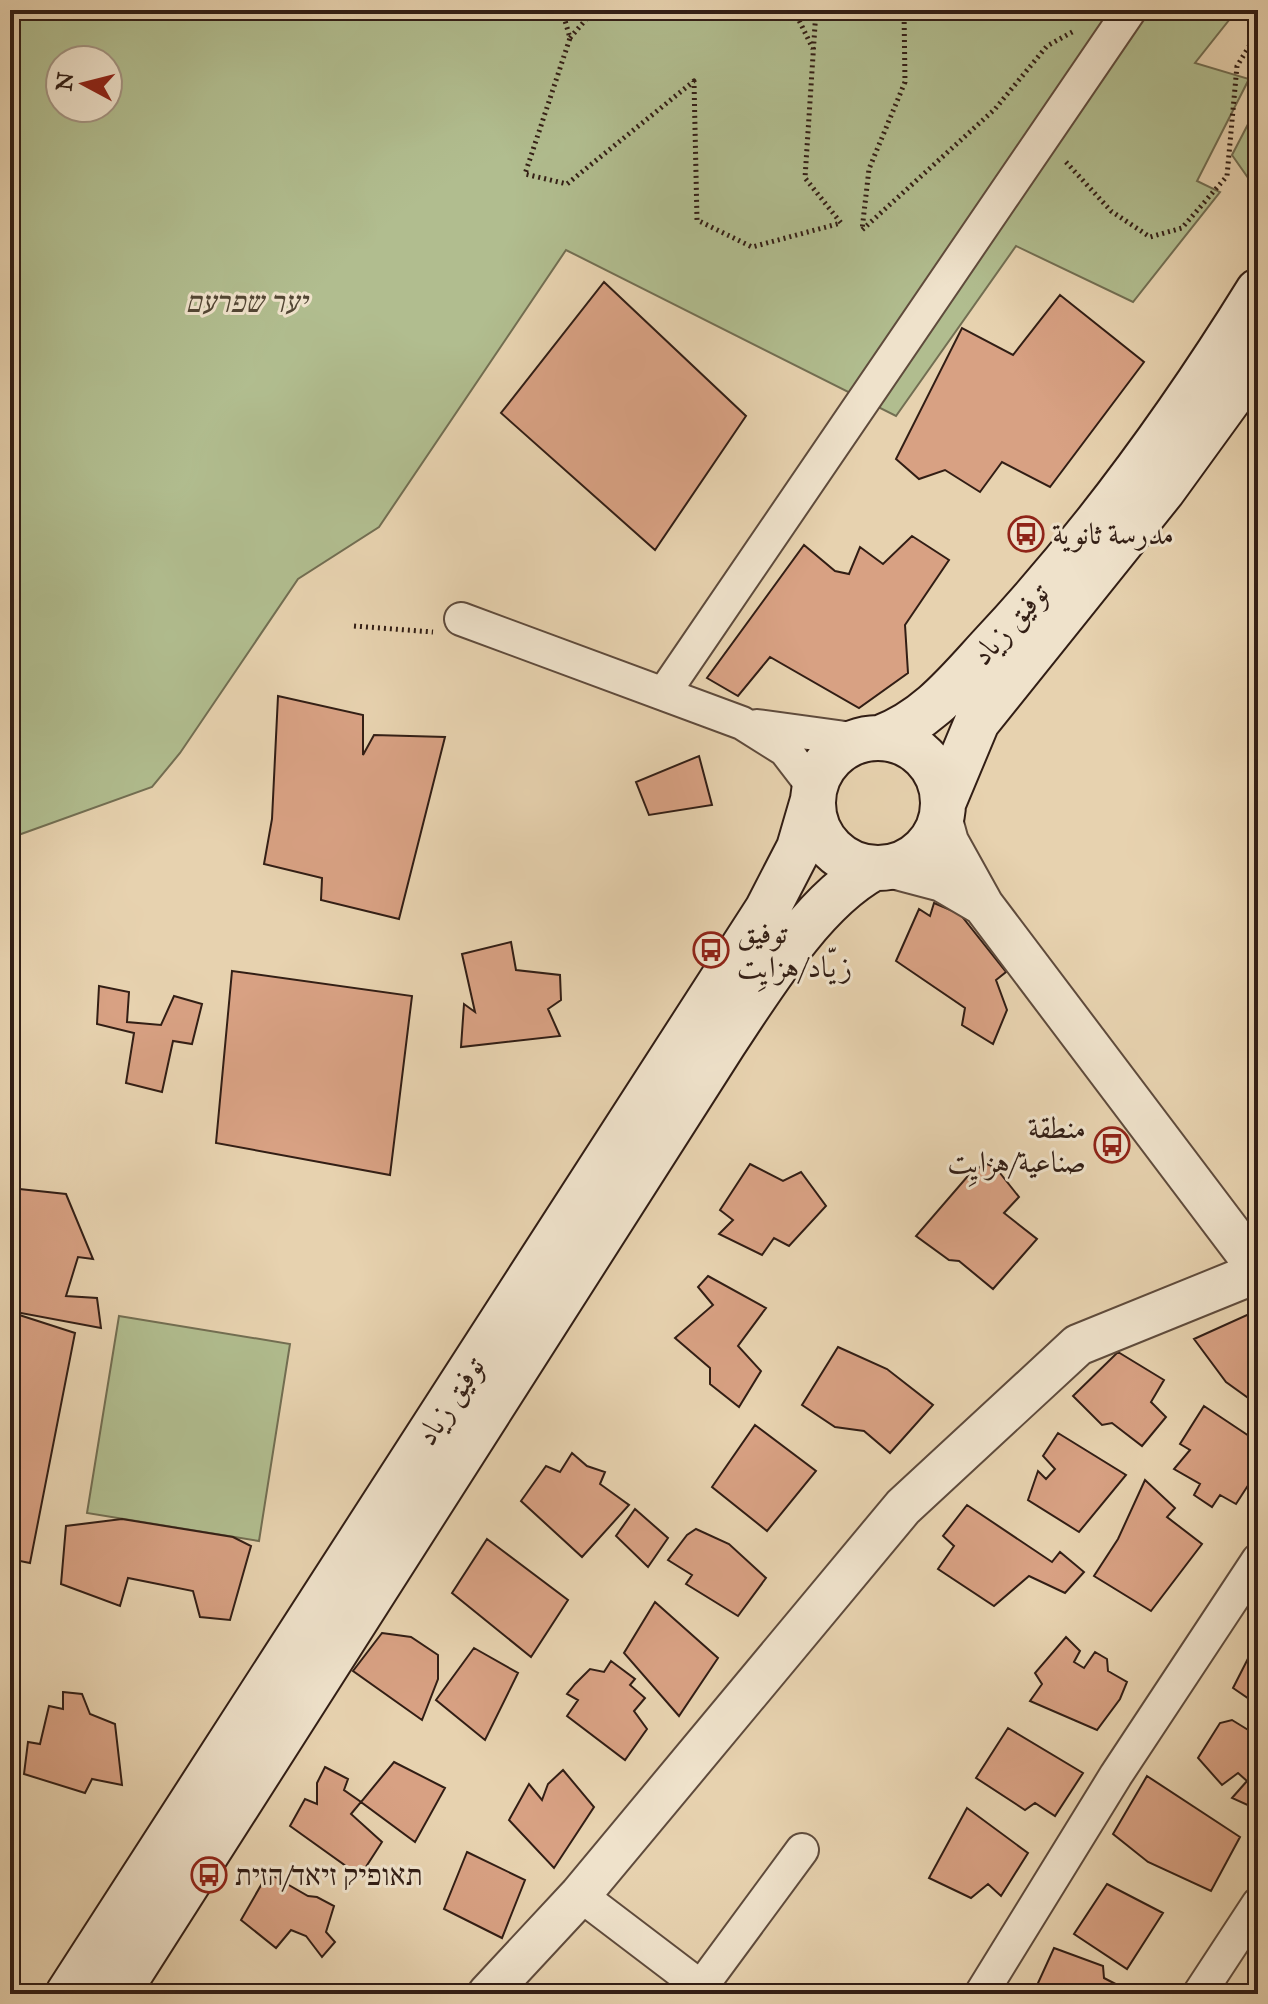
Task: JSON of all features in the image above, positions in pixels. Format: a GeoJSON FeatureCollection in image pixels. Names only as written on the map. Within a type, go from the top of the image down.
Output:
{"type":"FeatureCollection","features":[{"type":"Feature","properties":{"kind":"main road","name":"توفيق زياد"},"geometry":{"type":"LineString","coordinates":[[870,739],[923,717],[1021,614],[1162,438],[1258,291]]}},
{"type":"Feature","properties":{"kind":"main road","name":"توفيق زياد"},"geometry":{"type":"LineString","coordinates":[[943,811],[977,722],[1163,490],[1258,359]]}},
{"type":"Feature","properties":{"kind":"main road"},"geometry":{"type":"LineString","coordinates":[[870,739],[900,741],[931,764],[943,811],[934,839],[919,855],[881,868],[857,865],[838,855],[823,839],[815,820],[814,794],[827,763],[842,749],[870,739]]}},
{"type":"Feature","properties":{"kind":"main road","name":"توفيق زياد"},"geometry":{"type":"LineString","coordinates":[[68,1994],[767,910],[799,848],[814,794]]}},
{"type":"Feature","properties":{"kind":"main road","name":"توفيق زياد"},"geometry":{"type":"LineString","coordinates":[[117,1994],[733,1030],[833,899],[852,880],[881,868]]}},
{"type":"Feature","properties":{"kind":"street"},"geometry":{"type":"LineString","coordinates":[[664,693],[1130,10]]}},
{"type":"Feature","properties":{"kind":"street"},"geometry":{"type":"LineString","coordinates":[[461,619],[742,723],[785,750],[814,794]]}},
{"type":"Feature","properties":{"kind":"street"},"geometry":{"type":"LineString","coordinates":[[742,723],[870,739]]}},
{"type":"Feature","properties":{"kind":"street"},"geometry":{"type":"LineString","coordinates":[[488,1994],[580,1895],[903,1507],[1078,1345],[1258,1271],[983,905],[948,842],[943,811]]}},
{"type":"Feature","properties":{"kind":"street"},"geometry":{"type":"LineString","coordinates":[[881,868],[942,881],[983,905]]}},
{"type":"Feature","properties":{"kind":"street"},"geometry":{"type":"LineString","coordinates":[[981,1994],[1116,1775],[1258,1560]]}},
{"type":"Feature","properties":{"kind":"street"},"geometry":{"type":"LineString","coordinates":[[580,1895],[701,1987],[802,1850]]}},
{"type":"Feature","properties":{"kind":"street"},"geometry":{"type":"LineString","coordinates":[[1199,1994],[1258,1904]]}},
{"type":"Feature","properties":{"kind":"path"},"geometry":{"type":"LineString","coordinates":[[562,10],[570,38]]}},
{"type":"Feature","properties":{"kind":"path"},"geometry":{"type":"LineString","coordinates":[[594,10],[570,38],[525,174],[567,184],[694,81],[697,220],[752,247],[841,223],[805,178],[816,10]]}},
{"type":"Feature","properties":{"kind":"path"},"geometry":{"type":"LineString","coordinates":[[794,10],[814,50]]}},
{"type":"Feature","properties":{"kind":"path"},"geometry":{"type":"LineString","coordinates":[[354,626],[445,633],[461,619]]}},
{"type":"Feature","properties":{"kind":"green space","name":"יער שפרעם"},"geometry":{"type":"Polygon","coordinates":[[[10,10],[1237,10],[1195,63],[1249,79],[1197,181],[1220,192],[1133,302],[1016,246],[896,416],[566,250],[379,527],[298,579],[180,753],[152,787],[10,838],[10,10]]]}},
{"type":"Feature","properties":{"kind":"green space"},"geometry":{"type":"Polygon","coordinates":[[[1258,105],[1258,192],[1232,155],[1258,105]]]}},
{"type":"Feature","properties":{"kind":"green space"},"geometry":{"type":"Polygon","coordinates":[[[119,1316],[290,1344],[259,1541],[87,1513],[119,1316]]]}},
{"type":"Feature","properties":{"kind":"building"},"geometry":{"type":"Polygon","coordinates":[[[604,282],[746,416],[655,550],[501,413],[604,282]]]}},
{"type":"Feature","properties":{"kind":"building"},"geometry":{"type":"Polygon","coordinates":[[[1060,295],[1144,362],[1050,487],[1002,462],[980,492],[945,470],[919,479],[896,459],[962,328],[1013,355],[1060,295]]]}},
{"type":"Feature","properties":{"kind":"building"},"geometry":{"type":"Polygon","coordinates":[[[912,536],[949,560],[905,625],[908,673],[859,708],[770,657],[738,696],[707,678],[804,545],[835,571],[849,574],[860,547],[883,564],[912,536]]]}},
{"type":"Feature","properties":{"kind":"building"},"geometry":{"type":"Polygon","coordinates":[[[278,696],[363,715],[363,755],[374,735],[445,737],[399,919],[321,900],[322,878],[264,864],[272,819],[278,696]]]}},
{"type":"Feature","properties":{"kind":"building"},"geometry":{"type":"Polygon","coordinates":[[[699,756],[712,805],[649,815],[636,782],[699,756]]]}},
{"type":"Feature","properties":{"kind":"building"},"geometry":{"type":"Polygon","coordinates":[[[934,903],[960,914],[1006,972],[996,980],[1007,1010],[993,1044],[962,1025],[965,1008],[896,961],[919,909],[930,916],[934,903]]]}},
{"type":"Feature","properties":{"kind":"building"},"geometry":{"type":"Polygon","coordinates":[[[511,942],[516,970],[560,975],[561,1000],[548,1009],[560,1036],[461,1047],[464,1004],[475,1012],[462,954],[511,942]]]}},
{"type":"Feature","properties":{"kind":"building"},"geometry":{"type":"Polygon","coordinates":[[[232,971],[412,996],[390,1175],[216,1143],[232,971]]]}},
{"type":"Feature","properties":{"kind":"building"},"geometry":{"type":"Polygon","coordinates":[[[99,986],[129,992],[127,1022],[161,1025],[174,996],[202,1004],[192,1044],[173,1041],[162,1092],[126,1083],[134,1033],[97,1024],[99,986]]]}},
{"type":"Feature","properties":{"kind":"building"},"geometry":{"type":"Polygon","coordinates":[[[985,1163],[996,1168],[1019,1197],[1004,1213],[1037,1239],[993,1289],[959,1261],[949,1260],[916,1236],[967,1177],[985,1163]]]}},
{"type":"Feature","properties":{"kind":"building"},"geometry":{"type":"Polygon","coordinates":[[[750,1164],[783,1181],[801,1172],[826,1206],[789,1246],[774,1238],[762,1255],[719,1234],[733,1220],[720,1210],[750,1164]]]}},
{"type":"Feature","properties":{"kind":"building"},"geometry":{"type":"Polygon","coordinates":[[[10,1188],[66,1194],[93,1259],[78,1257],[66,1296],[97,1298],[101,1328],[10,1311],[10,1188]]]}},
{"type":"Feature","properties":{"kind":"building"},"geometry":{"type":"Polygon","coordinates":[[[708,1276],[766,1308],[738,1346],[761,1371],[739,1407],[710,1384],[710,1368],[675,1338],[713,1305],[698,1287],[708,1276]]]}},
{"type":"Feature","properties":{"kind":"building"},"geometry":{"type":"Polygon","coordinates":[[[1258,1310],[1258,1405],[1226,1382],[1194,1339],[1258,1310]]]}},
{"type":"Feature","properties":{"kind":"building"},"geometry":{"type":"Polygon","coordinates":[[[10,1312],[75,1333],[30,1563],[10,1559],[10,1312]]]}},
{"type":"Feature","properties":{"kind":"building"},"geometry":{"type":"Polygon","coordinates":[[[838,1347],[887,1369],[933,1405],[890,1453],[864,1431],[835,1427],[802,1405],[838,1347]]]}},
{"type":"Feature","properties":{"kind":"building"},"geometry":{"type":"Polygon","coordinates":[[[1118,1352],[1164,1380],[1151,1402],[1166,1417],[1142,1446],[1112,1423],[1102,1425],[1073,1396],[1118,1352]]]}},
{"type":"Feature","properties":{"kind":"building"},"geometry":{"type":"Polygon","coordinates":[[[1204,1406],[1258,1442],[1258,1470],[1236,1504],[1220,1495],[1212,1507],[1194,1495],[1200,1484],[1174,1469],[1190,1450],[1180,1444],[1204,1406]]]}},
{"type":"Feature","properties":{"kind":"building"},"geometry":{"type":"Polygon","coordinates":[[[755,1425],[816,1471],[767,1531],[712,1487],[755,1425]]]}},
{"type":"Feature","properties":{"kind":"building"},"geometry":{"type":"Polygon","coordinates":[[[1058,1433],[1126,1475],[1079,1532],[1028,1500],[1038,1471],[1046,1479],[1055,1469],[1043,1456],[1058,1433]]]}},
{"type":"Feature","properties":{"kind":"building"},"geometry":{"type":"Polygon","coordinates":[[[572,1453],[587,1466],[605,1472],[600,1484],[629,1505],[582,1557],[521,1501],[546,1466],[560,1472],[572,1453]]]}},
{"type":"Feature","properties":{"kind":"building"},"geometry":{"type":"Polygon","coordinates":[[[1145,1480],[1175,1508],[1167,1517],[1202,1544],[1151,1611],[1094,1576],[1118,1539],[1145,1480]]]}},
{"type":"Feature","properties":{"kind":"building"},"geometry":{"type":"Polygon","coordinates":[[[967,1505],[1052,1562],[1060,1552],[1084,1572],[1065,1593],[1029,1576],[994,1606],[938,1569],[954,1546],[943,1536],[967,1505]]]}},
{"type":"Feature","properties":{"kind":"building"},"geometry":{"type":"Polygon","coordinates":[[[635,1509],[668,1538],[648,1567],[616,1536],[635,1509]]]}},
{"type":"Feature","properties":{"kind":"building"},"geometry":{"type":"Polygon","coordinates":[[[122,1519],[233,1537],[251,1546],[230,1620],[200,1617],[193,1591],[128,1578],[120,1606],[61,1584],[66,1526],[122,1519]]]}},
{"type":"Feature","properties":{"kind":"building"},"geometry":{"type":"Polygon","coordinates":[[[696,1529],[729,1544],[766,1578],[738,1616],[686,1584],[692,1575],[668,1560],[687,1535],[696,1529]]]}},
{"type":"Feature","properties":{"kind":"building"},"geometry":{"type":"Polygon","coordinates":[[[487,1539],[568,1600],[531,1657],[452,1593],[487,1539]]]}},
{"type":"Feature","properties":{"kind":"building"},"geometry":{"type":"Polygon","coordinates":[[[655,1602],[718,1658],[679,1716],[624,1653],[655,1602]]]}},
{"type":"Feature","properties":{"kind":"building"},"geometry":{"type":"Polygon","coordinates":[[[382,1633],[411,1637],[438,1655],[438,1679],[422,1720],[353,1671],[382,1633]]]}},
{"type":"Feature","properties":{"kind":"building"},"geometry":{"type":"Polygon","coordinates":[[[1066,1637],[1080,1651],[1074,1662],[1084,1668],[1095,1652],[1107,1659],[1108,1671],[1127,1682],[1120,1699],[1097,1730],[1030,1701],[1042,1684],[1035,1673],[1066,1637]]]}},
{"type":"Feature","properties":{"kind":"building"},"geometry":{"type":"Polygon","coordinates":[[[1258,1639],[1258,1705],[1233,1688],[1258,1639]]]}},
{"type":"Feature","properties":{"kind":"building"},"geometry":{"type":"Polygon","coordinates":[[[474,1648],[518,1673],[485,1740],[436,1700],[474,1648]]]}},
{"type":"Feature","properties":{"kind":"building"},"geometry":{"type":"Polygon","coordinates":[[[611,1661],[635,1679],[630,1685],[645,1698],[634,1711],[647,1729],[625,1760],[567,1716],[578,1700],[567,1694],[575,1684],[590,1669],[604,1672],[611,1661]]]}},
{"type":"Feature","properties":{"kind":"building"},"geometry":{"type":"Polygon","coordinates":[[[63,1692],[82,1694],[90,1714],[115,1724],[122,1785],[92,1779],[85,1793],[24,1774],[28,1742],[40,1744],[49,1706],[63,1709],[63,1692]]]}},
{"type":"Feature","properties":{"kind":"building"},"geometry":{"type":"Polygon","coordinates":[[[1232,1720],[1258,1736],[1258,1800],[1252,1807],[1232,1798],[1247,1781],[1238,1773],[1222,1785],[1198,1758],[1220,1723],[1232,1720]]]}},
{"type":"Feature","properties":{"kind":"building"},"geometry":{"type":"Polygon","coordinates":[[[1008,1728],[1083,1773],[1055,1816],[1035,1803],[1025,1810],[976,1778],[1008,1728]]]}},
{"type":"Feature","properties":{"kind":"building"},"geometry":{"type":"Polygon","coordinates":[[[394,1762],[445,1788],[415,1842],[361,1802],[394,1762]]]}},
{"type":"Feature","properties":{"kind":"building"},"geometry":{"type":"Polygon","coordinates":[[[325,1767],[348,1779],[344,1790],[361,1802],[351,1814],[382,1842],[360,1876],[290,1826],[305,1799],[317,1804],[317,1783],[325,1767]]]}},
{"type":"Feature","properties":{"kind":"building"},"geometry":{"type":"Polygon","coordinates":[[[563,1770],[594,1807],[554,1868],[509,1820],[529,1784],[542,1800],[548,1784],[563,1770]]]}},
{"type":"Feature","properties":{"kind":"building"},"geometry":{"type":"Polygon","coordinates":[[[1147,1776],[1240,1837],[1211,1891],[1148,1862],[1113,1834],[1147,1776]]]}},
{"type":"Feature","properties":{"kind":"building"},"geometry":{"type":"Polygon","coordinates":[[[967,1808],[1028,1853],[1001,1896],[988,1884],[971,1898],[929,1878],[967,1808]]]}},
{"type":"Feature","properties":{"kind":"building"},"geometry":{"type":"Polygon","coordinates":[[[467,1852],[525,1880],[502,1938],[444,1909],[467,1852]]]}},
{"type":"Feature","properties":{"kind":"building"},"geometry":{"type":"Polygon","coordinates":[[[268,1873],[308,1896],[334,1906],[326,1932],[335,1942],[322,1957],[306,1936],[291,1930],[276,1948],[241,1920],[268,1873]]]}},
{"type":"Feature","properties":{"kind":"building"},"geometry":{"type":"Polygon","coordinates":[[[1107,1884],[1163,1913],[1127,1969],[1074,1934],[1107,1884]]]}},
{"type":"Feature","properties":{"kind":"building"},"geometry":{"type":"Polygon","coordinates":[[[1054,1948],[1103,1966],[1104,1978],[1135,1994],[1033,1994],[1054,1948]]]}},
{"type":"Feature","properties":{"kind":"place","name":"مدرسة ثانوية"},"geometry":{"type":"Point","coordinates":[1026,534]}},
{"type":"Feature","properties":{"kind":"place","name":"توفيق زيّاد/هزايِت"},"geometry":{"type":"Point","coordinates":[711,950]}},
{"type":"Feature","properties":{"kind":"place","name":"منطقة صناعية/هزايِت"},"geometry":{"type":"Point","coordinates":[1112,1145]}},
{"type":"Feature","properties":{"kind":"place","name":"תאופיק זיאד/הזית"},"geometry":{"type":"Point","coordinates":[209,1875]}}]}
